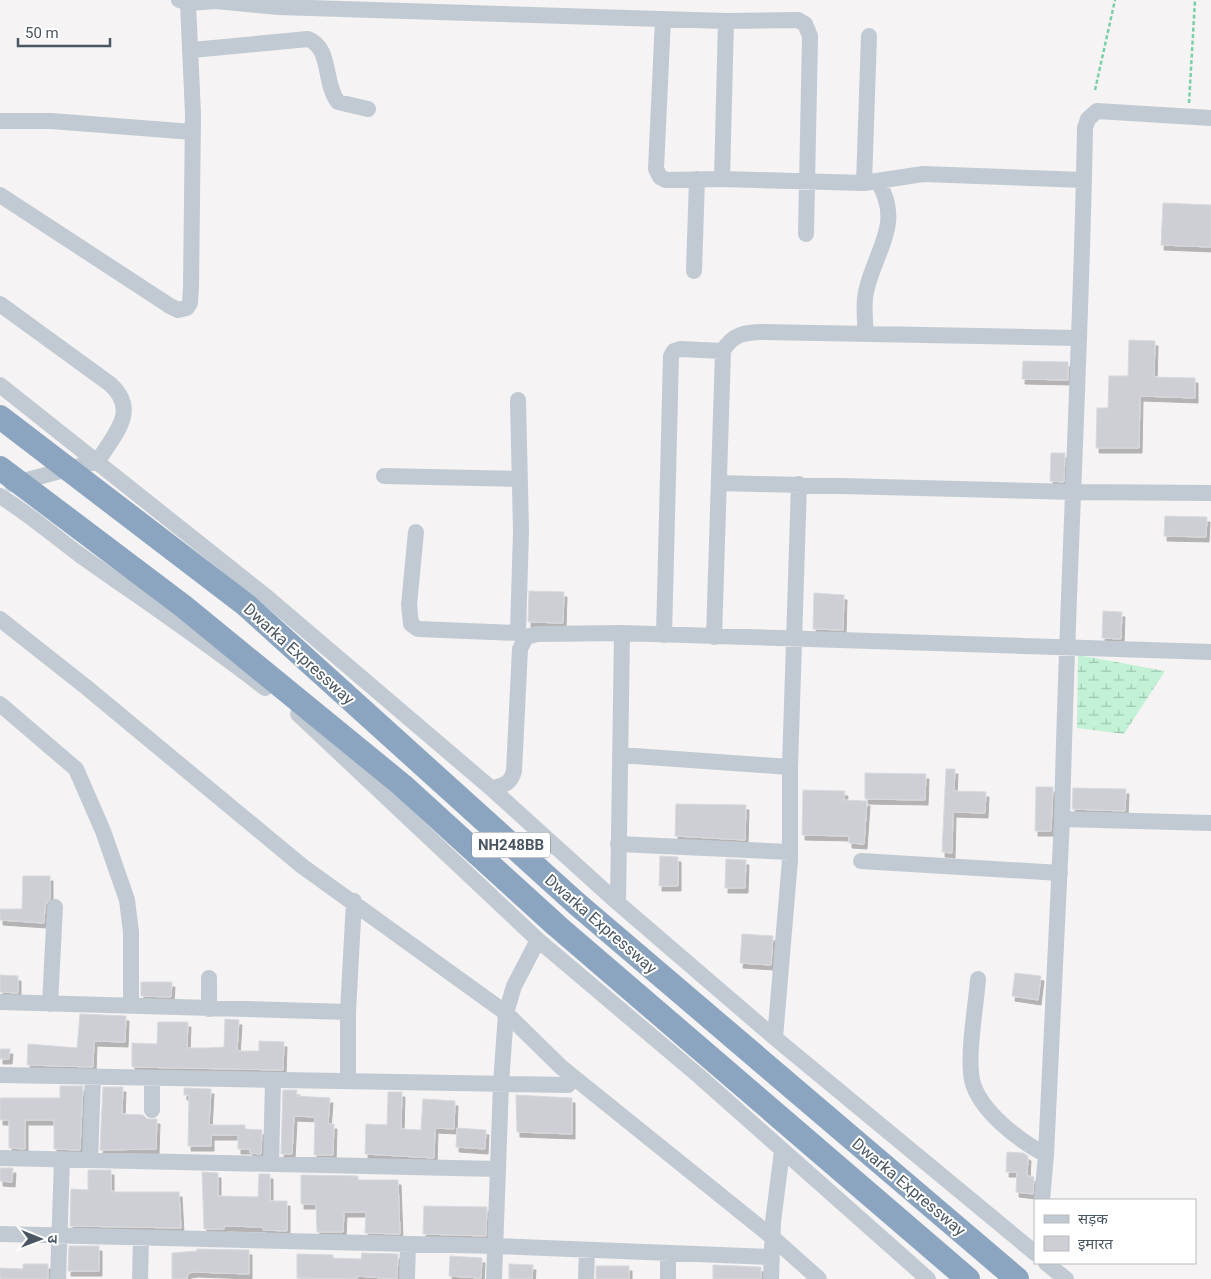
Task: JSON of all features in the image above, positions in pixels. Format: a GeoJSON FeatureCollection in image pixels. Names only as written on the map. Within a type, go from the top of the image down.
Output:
{"type":"FeatureCollection","features":[{"type":"Feature","properties":{"kind":"highway","name":"Dwarka Expressway"},"geometry":{"type":"LineString","coordinates":[[0,417],[246,605],[577,904],[1017,1279]]}},
{"type":"Feature","properties":{"kind":"highway","name":"Dwarka Expressway"},"geometry":{"type":"LineString","coordinates":[[0,468],[183,606],[402,786],[557,926],[968,1279]]}},
{"type":"Feature","properties":{"kind":"street"},"geometry":{"type":"LineString","coordinates":[[0,196],[170,306],[178,310],[186,308],[190,303],[191,288],[193,132],[192,50],[184,2],[216,1],[278,6],[341,4],[505,7],[662,19],[726,21],[798,20],[805,24],[810,36],[806,234]]}},
{"type":"Feature","properties":{"kind":"street"},"geometry":{"type":"LineString","coordinates":[[662,19],[656,170],[660,177],[666,180],[722,179],[871,182],[923,174],[1084,180]]}},
{"type":"Feature","properties":{"kind":"street"},"geometry":{"type":"LineString","coordinates":[[722,179],[726,21]]}},
{"type":"Feature","properties":{"kind":"street"},"geometry":{"type":"LineString","coordinates":[[866,334],[866,292],[884,246],[888,219],[887,200],[871,182],[869,36]]}},
{"type":"Feature","properties":{"kind":"street"},"geometry":{"type":"LineString","coordinates":[[192,50],[308,39],[316,42],[321,49],[333,96],[338,102],[368,109]]}},
{"type":"Feature","properties":{"kind":"street"},"geometry":{"type":"LineString","coordinates":[[1042,1199],[1060,872],[1066,647],[1074,492],[1085,128],[1091,115],[1097,111],[1211,118]]}},
{"type":"Feature","properties":{"kind":"street"},"geometry":{"type":"LineString","coordinates":[[0,121],[52,121],[193,132]]}},
{"type":"Feature","properties":{"kind":"street"},"geometry":{"type":"LineString","coordinates":[[694,270],[697,179]]}},
{"type":"Feature","properties":{"kind":"street"},"geometry":{"type":"LineString","coordinates":[[0,304],[120,392],[125,401],[125,412],[121,424],[98,461],[0,487]]}},
{"type":"Feature","properties":{"kind":"street"},"geometry":{"type":"LineString","coordinates":[[714,637],[723,351],[728,342],[743,333],[1079,338]]}},
{"type":"Feature","properties":{"kind":"street"},"geometry":{"type":"LineString","coordinates":[[664,635],[671,356],[674,351],[680,350],[723,351]]}},
{"type":"Feature","properties":{"kind":"street"},"geometry":{"type":"LineString","coordinates":[[0,385],[268,598],[492,789],[618,903],[775,1038],[1034,1252]]}},
{"type":"Feature","properties":{"kind":"street"},"geometry":{"type":"LineString","coordinates":[[492,789],[504,786],[511,780],[514,771],[517,664],[522,635],[518,400]]}},
{"type":"Feature","properties":{"kind":"street"},"geometry":{"type":"LineString","coordinates":[[384,476],[519,479]]}},
{"type":"Feature","properties":{"kind":"street"},"geometry":{"type":"LineString","coordinates":[[719,483],[1074,492],[1211,493]]}},
{"type":"Feature","properties":{"kind":"street"},"geometry":{"type":"LineString","coordinates":[[775,1038],[786,928],[790,852],[790,766],[799,484]]}},
{"type":"Feature","properties":{"kind":"street"},"geometry":{"type":"LineString","coordinates":[[0,496],[29,514],[79,554],[209,644],[303,718],[538,940],[699,1076],[928,1279]]}},
{"type":"Feature","properties":{"kind":"street"},"geometry":{"type":"LineString","coordinates":[[416,532],[409,605],[411,624],[418,629],[522,635],[664,635],[1211,652]]}},
{"type":"Feature","properties":{"kind":"street"},"geometry":{"type":"LineString","coordinates":[[0,619],[94,693],[302,866],[354,901],[506,1013],[561,1067],[772,1237],[819,1279]]}},
{"type":"Feature","properties":{"kind":"street"},"geometry":{"type":"LineString","coordinates":[[618,903],[622,634]]}},
{"type":"Feature","properties":{"kind":"street"},"geometry":{"type":"LineString","coordinates":[[0,704],[76,769],[103,831],[128,900],[131,932],[131,1005]]}},
{"type":"Feature","properties":{"kind":"street"},"geometry":{"type":"LineString","coordinates":[[620,755],[790,766]]}},
{"type":"Feature","properties":{"kind":"street"},"geometry":{"type":"LineString","coordinates":[[1062,819],[1211,823]]}},
{"type":"Feature","properties":{"kind":"street"},"geometry":{"type":"LineString","coordinates":[[618,844],[790,852]]}},
{"type":"Feature","properties":{"kind":"street"},"geometry":{"type":"LineString","coordinates":[[861,861],[1060,872]]}},
{"type":"Feature","properties":{"kind":"street"},"geometry":{"type":"LineString","coordinates":[[348,1081],[348,1012],[354,901]]}},
{"type":"Feature","properties":{"kind":"street"},"geometry":{"type":"LineString","coordinates":[[50,1004],[55,907]]}},
{"type":"Feature","properties":{"kind":"street"},"geometry":{"type":"LineString","coordinates":[[494,1279],[500,1084],[506,1013],[514,986],[538,940]]}},
{"type":"Feature","properties":{"kind":"street"},"geometry":{"type":"LineString","coordinates":[[208,1009],[209,978]]}},
{"type":"Feature","properties":{"kind":"street"},"geometry":{"type":"LineString","coordinates":[[978,979],[971,1062],[972,1081],[985,1106],[1004,1125],[1023,1142],[1046,1155]]}},
{"type":"Feature","properties":{"kind":"street"},"geometry":{"type":"LineString","coordinates":[[0,1002],[348,1012]]}},
{"type":"Feature","properties":{"kind":"street"},"geometry":{"type":"LineString","coordinates":[[0,1075],[568,1085]]}},
{"type":"Feature","properties":{"kind":"street"},"geometry":{"type":"LineString","coordinates":[[90,1160],[93,1077]]}},
{"type":"Feature","properties":{"kind":"street"},"geometry":{"type":"LineString","coordinates":[[152,1078],[152,1110]]}},
{"type":"Feature","properties":{"kind":"street"},"geometry":{"type":"LineString","coordinates":[[271,1164],[273,1080]]}},
{"type":"Feature","properties":{"kind":"street"},"geometry":{"type":"LineString","coordinates":[[771,1279],[772,1237],[782,1151]]}},
{"type":"Feature","properties":{"kind":"street"},"geometry":{"type":"LineString","coordinates":[[0,1158],[498,1170]]}},
{"type":"Feature","properties":{"kind":"street"},"geometry":{"type":"LineString","coordinates":[[58,1279],[62,1159]]}},
{"type":"Feature","properties":{"kind":"street"},"geometry":{"type":"LineString","coordinates":[[0,1234],[495,1246],[771,1257]]}},
{"type":"Feature","properties":{"kind":"street"},"geometry":{"type":"LineString","coordinates":[[140,1279],[141,1238]]}},
{"type":"Feature","properties":{"kind":"street"},"geometry":{"type":"LineString","coordinates":[[406,1279],[408,1244]]}},
{"type":"Feature","properties":{"kind":"street"},"geometry":{"type":"LineString","coordinates":[[586,1279],[587,1250]]}},
{"type":"Feature","properties":{"kind":"street"},"geometry":{"type":"LineString","coordinates":[[668,1253],[668,1279]]}},
{"type":"Feature","properties":{"kind":"street"},"geometry":{"type":"LineString","coordinates":[[1047,1264],[1066,1279]]}},
{"type":"Feature","properties":{"kind":"path"},"geometry":{"type":"LineString","coordinates":[[1095,90],[1115,0]]}},
{"type":"Feature","properties":{"kind":"path"},"geometry":{"type":"LineString","coordinates":[[1188,116],[1195,0]]}},
{"type":"Feature","properties":{"kind":"green space"},"geometry":{"type":"Polygon","coordinates":[[[1078,655],[1165,671],[1124,734],[1077,728],[1078,655]]]}},
{"type":"Feature","properties":{"kind":"building"},"geometry":{"type":"Polygon","coordinates":[[[1163,203],[1211,205],[1211,247],[1161,245],[1163,203]]]}},
{"type":"Feature","properties":{"kind":"building"},"geometry":{"type":"Polygon","coordinates":[[[1129,340],[1155,341],[1154,377],[1195,378],[1195,398],[1140,396],[1139,448],[1096,448],[1097,408],[1108,408],[1109,376],[1128,376],[1129,340]]]}},
{"type":"Feature","properties":{"kind":"building"},"geometry":{"type":"Polygon","coordinates":[[[1023,361],[1068,362],[1068,380],[1022,379],[1023,361]]]}},
{"type":"Feature","properties":{"kind":"building"},"geometry":{"type":"Polygon","coordinates":[[[1051,453],[1065,453],[1064,482],[1050,481],[1051,453]]]}},
{"type":"Feature","properties":{"kind":"building"},"geometry":{"type":"Polygon","coordinates":[[[1165,516],[1207,517],[1206,537],[1164,536],[1165,516]]]}},
{"type":"Feature","properties":{"kind":"building"},"geometry":{"type":"Polygon","coordinates":[[[529,591],[564,592],[563,623],[528,622],[529,591]]]}},
{"type":"Feature","properties":{"kind":"building"},"geometry":{"type":"Polygon","coordinates":[[[814,593],[844,595],[843,630],[813,629],[814,593]]]}},
{"type":"Feature","properties":{"kind":"building"},"geometry":{"type":"Polygon","coordinates":[[[1103,611],[1122,612],[1121,639],[1102,638],[1103,611]]]}},
{"type":"Feature","properties":{"kind":"building"},"geometry":{"type":"Polygon","coordinates":[[[946,769],[955,769],[954,791],[986,792],[985,813],[953,812],[952,853],[942,852],[946,769]]]}},
{"type":"Feature","properties":{"kind":"building"},"geometry":{"type":"Polygon","coordinates":[[[865,773],[926,774],[925,800],[865,799],[865,773]]]}},
{"type":"Feature","properties":{"kind":"building"},"geometry":{"type":"Polygon","coordinates":[[[1036,787],[1053,787],[1051,831],[1035,831],[1036,787]]]}},
{"type":"Feature","properties":{"kind":"building"},"geometry":{"type":"Polygon","coordinates":[[[1073,788],[1126,789],[1125,811],[1072,809],[1073,788]]]}},
{"type":"Feature","properties":{"kind":"building"},"geometry":{"type":"Polygon","coordinates":[[[803,790],[845,791],[844,800],[867,801],[864,844],[849,843],[849,836],[802,835],[803,790]]]}},
{"type":"Feature","properties":{"kind":"building"},"geometry":{"type":"Polygon","coordinates":[[[676,804],[746,805],[745,840],[675,836],[676,804]]]}},
{"type":"Feature","properties":{"kind":"building"},"geometry":{"type":"Polygon","coordinates":[[[660,856],[678,857],[678,886],[659,886],[660,856]]]}},
{"type":"Feature","properties":{"kind":"building"},"geometry":{"type":"Polygon","coordinates":[[[726,859],[746,860],[745,888],[725,888],[726,859]]]}},
{"type":"Feature","properties":{"kind":"building"},"geometry":{"type":"Polygon","coordinates":[[[23,876],[50,876],[50,899],[45,906],[44,923],[0,920],[0,909],[22,909],[23,876]]]}},
{"type":"Feature","properties":{"kind":"building"},"geometry":{"type":"Polygon","coordinates":[[[742,934],[773,936],[771,965],[740,963],[742,934]]]}},
{"type":"Feature","properties":{"kind":"building"},"geometry":{"type":"Polygon","coordinates":[[[1015,973],[1041,976],[1038,1000],[1012,996],[1015,973]]]}},
{"type":"Feature","properties":{"kind":"building"},"geometry":{"type":"Polygon","coordinates":[[[0,975],[18,976],[18,993],[0,992],[0,975]]]}},
{"type":"Feature","properties":{"kind":"building"},"geometry":{"type":"Polygon","coordinates":[[[141,982],[172,982],[171,997],[141,996],[141,982]]]}},
{"type":"Feature","properties":{"kind":"building"},"geometry":{"type":"Polygon","coordinates":[[[80,1014],[126,1016],[125,1042],[94,1041],[93,1067],[27,1065],[28,1044],[77,1048],[80,1014]]]}},
{"type":"Feature","properties":{"kind":"building"},"geometry":{"type":"Polygon","coordinates":[[[225,1019],[239,1020],[237,1051],[259,1051],[259,1041],[284,1042],[283,1070],[132,1067],[132,1043],[157,1044],[158,1022],[188,1022],[187,1048],[207,1048],[224,1047],[225,1019]]]}},
{"type":"Feature","properties":{"kind":"building"},"geometry":{"type":"Polygon","coordinates":[[[0,1049],[10,1049],[9,1059],[0,1059],[0,1049]]]}},
{"type":"Feature","properties":{"kind":"building"},"geometry":{"type":"Polygon","coordinates":[[[60,1086],[83,1086],[80,1150],[54,1149],[54,1120],[25,1120],[25,1149],[9,1148],[9,1120],[0,1120],[0,1098],[60,1098],[60,1086]]]}},
{"type":"Feature","properties":{"kind":"building"},"geometry":{"type":"Polygon","coordinates":[[[103,1087],[123,1087],[122,1114],[143,1115],[147,1119],[157,1119],[156,1149],[100,1150],[103,1087]]]}},
{"type":"Feature","properties":{"kind":"building"},"geometry":{"type":"Polygon","coordinates":[[[184,1088],[211,1089],[209,1125],[245,1125],[245,1129],[262,1130],[261,1154],[250,1153],[250,1149],[238,1149],[238,1135],[211,1135],[211,1146],[188,1146],[189,1095],[184,1095],[184,1088]]]}},
{"type":"Feature","properties":{"kind":"building"},"geometry":{"type":"Polygon","coordinates":[[[283,1090],[297,1090],[296,1096],[330,1098],[328,1124],[334,1124],[333,1155],[314,1155],[315,1117],[294,1116],[292,1154],[281,1154],[283,1090]]]}},
{"type":"Feature","properties":{"kind":"building"},"geometry":{"type":"Polygon","coordinates":[[[388,1092],[402,1092],[401,1129],[421,1130],[423,1099],[455,1101],[454,1129],[435,1128],[434,1158],[365,1154],[366,1124],[387,1125],[388,1092]]]}},
{"type":"Feature","properties":{"kind":"building"},"geometry":{"type":"Polygon","coordinates":[[[516,1095],[572,1098],[572,1134],[517,1132],[516,1095]]]}},
{"type":"Feature","properties":{"kind":"building"},"geometry":{"type":"Polygon","coordinates":[[[457,1128],[486,1130],[485,1149],[456,1147],[457,1128]]]}},
{"type":"Feature","properties":{"kind":"building"},"geometry":{"type":"Polygon","coordinates":[[[1007,1152],[1023,1153],[1028,1156],[1027,1176],[1034,1177],[1033,1194],[1016,1192],[1017,1172],[1006,1172],[1007,1152]]]}},
{"type":"Feature","properties":{"kind":"building"},"geometry":{"type":"Polygon","coordinates":[[[0,1168],[13,1168],[12,1182],[0,1181],[0,1168]]]}},
{"type":"Feature","properties":{"kind":"building"},"geometry":{"type":"Polygon","coordinates":[[[88,1170],[111,1170],[111,1190],[115,1192],[179,1192],[181,1228],[70,1226],[71,1189],[88,1190],[88,1170]]]}},
{"type":"Feature","properties":{"kind":"building"},"geometry":{"type":"Polygon","coordinates":[[[202,1172],[218,1173],[218,1196],[258,1197],[259,1174],[270,1174],[270,1201],[287,1201],[287,1231],[263,1230],[263,1227],[224,1226],[224,1229],[204,1229],[202,1172]]]}},
{"type":"Feature","properties":{"kind":"building"},"geometry":{"type":"Polygon","coordinates":[[[301,1175],[358,1176],[358,1180],[398,1180],[400,1234],[365,1233],[366,1212],[344,1212],[343,1232],[317,1232],[316,1204],[301,1204],[301,1175]]]}},
{"type":"Feature","properties":{"kind":"building"},"geometry":{"type":"Polygon","coordinates":[[[424,1206],[487,1207],[486,1236],[423,1234],[424,1206]]]}},
{"type":"Feature","properties":{"kind":"building"},"geometry":{"type":"Polygon","coordinates":[[[69,1246],[99,1246],[99,1271],[68,1271],[69,1246]]]}},
{"type":"Feature","properties":{"kind":"building"},"geometry":{"type":"Polygon","coordinates":[[[197,1249],[249,1250],[249,1274],[195,1272],[188,1273],[187,1279],[172,1279],[172,1253],[197,1251],[197,1249]]]}},
{"type":"Feature","properties":{"kind":"building"},"geometry":{"type":"Polygon","coordinates":[[[362,1253],[398,1254],[397,1279],[357,1276],[357,1279],[297,1278],[297,1254],[333,1255],[333,1258],[361,1259],[362,1253]]]}},
{"type":"Feature","properties":{"kind":"building"},"geometry":{"type":"Polygon","coordinates":[[[450,1256],[482,1258],[481,1278],[449,1276],[450,1256]]]}},
{"type":"Feature","properties":{"kind":"building"},"geometry":{"type":"Polygon","coordinates":[[[23,1264],[48,1264],[48,1279],[0,1279],[0,1268],[23,1269],[23,1264]]]}},
{"type":"Feature","properties":{"kind":"building"},"geometry":{"type":"Polygon","coordinates":[[[509,1264],[533,1265],[532,1279],[509,1279],[509,1264]]]}},
{"type":"Feature","properties":{"kind":"building"},"geometry":{"type":"Polygon","coordinates":[[[713,1265],[761,1267],[761,1279],[713,1279],[713,1265]]]}},
{"type":"Feature","properties":{"kind":"building"},"geometry":{"type":"Polygon","coordinates":[[[596,1266],[629,1266],[629,1279],[596,1279],[596,1266]]]}}]}
